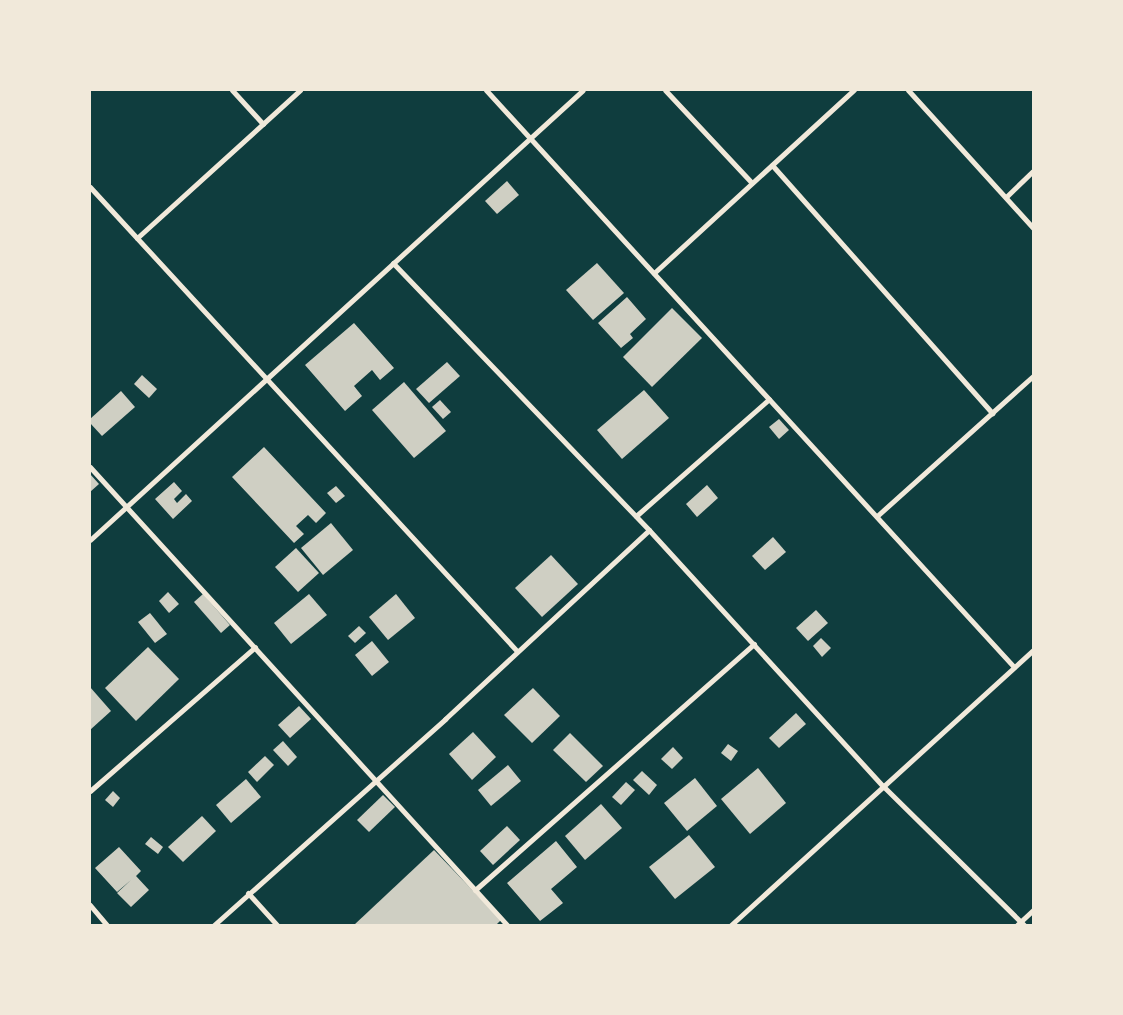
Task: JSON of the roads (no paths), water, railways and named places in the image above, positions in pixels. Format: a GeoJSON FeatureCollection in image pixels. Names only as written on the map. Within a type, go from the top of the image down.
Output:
{"type":"FeatureCollection","features":[{"type":"Feature","properties":{"kind":"street"},"geometry":{"type":"LineString","coordinates":[[232,90],[264,124]]}},
{"type":"Feature","properties":{"kind":"street"},"geometry":{"type":"LineString","coordinates":[[137,238],[300,90]]}},
{"type":"Feature","properties":{"kind":"street"},"geometry":{"type":"LineString","coordinates":[[486,90],[1014,667]]}},
{"type":"Feature","properties":{"kind":"street"},"geometry":{"type":"LineString","coordinates":[[90,540],[583,90]]}},
{"type":"Feature","properties":{"kind":"street"},"geometry":{"type":"LineString","coordinates":[[665,90],[752,184]]}},
{"type":"Feature","properties":{"kind":"street"},"geometry":{"type":"LineString","coordinates":[[654,273],[854,90]]}},
{"type":"Feature","properties":{"kind":"street"},"geometry":{"type":"LineString","coordinates":[[908,90],[1033,228]]}},
{"type":"Feature","properties":{"kind":"street"},"geometry":{"type":"LineString","coordinates":[[772,165],[992,413]]}},
{"type":"Feature","properties":{"kind":"street"},"geometry":{"type":"LineString","coordinates":[[1006,197],[1033,171]]}},
{"type":"Feature","properties":{"kind":"street"},"geometry":{"type":"LineString","coordinates":[[90,186],[517,651]]}},
{"type":"Feature","properties":{"kind":"street"},"geometry":{"type":"LineString","coordinates":[[393,263],[636,516],[883,786],[1020,924],[1033,910]]}},
{"type":"Feature","properties":{"kind":"street"},"geometry":{"type":"LineString","coordinates":[[877,516],[1033,376]]}},
{"type":"Feature","properties":{"kind":"street"},"geometry":{"type":"LineString","coordinates":[[636,516],[769,399]]}},
{"type":"Feature","properties":{"kind":"street"},"geometry":{"type":"LineString","coordinates":[[90,467],[256,647],[507,925]]}},
{"type":"Feature","properties":{"kind":"street"},"geometry":{"type":"LineString","coordinates":[[214,925],[376,780],[649,530]]}},
{"type":"Feature","properties":{"kind":"street"},"geometry":{"type":"LineString","coordinates":[[475,890],[754,644]]}},
{"type":"Feature","properties":{"kind":"street"},"geometry":{"type":"LineString","coordinates":[[90,791],[256,647]]}},
{"type":"Feature","properties":{"kind":"street"},"geometry":{"type":"LineString","coordinates":[[731,925],[1033,650]]}},
{"type":"Feature","properties":{"kind":"street"},"geometry":{"type":"LineString","coordinates":[[248,893],[277,925]]}},
{"type":"Feature","properties":{"kind":"street"},"geometry":{"type":"LineString","coordinates":[[90,905],[107,925]]}}]}
